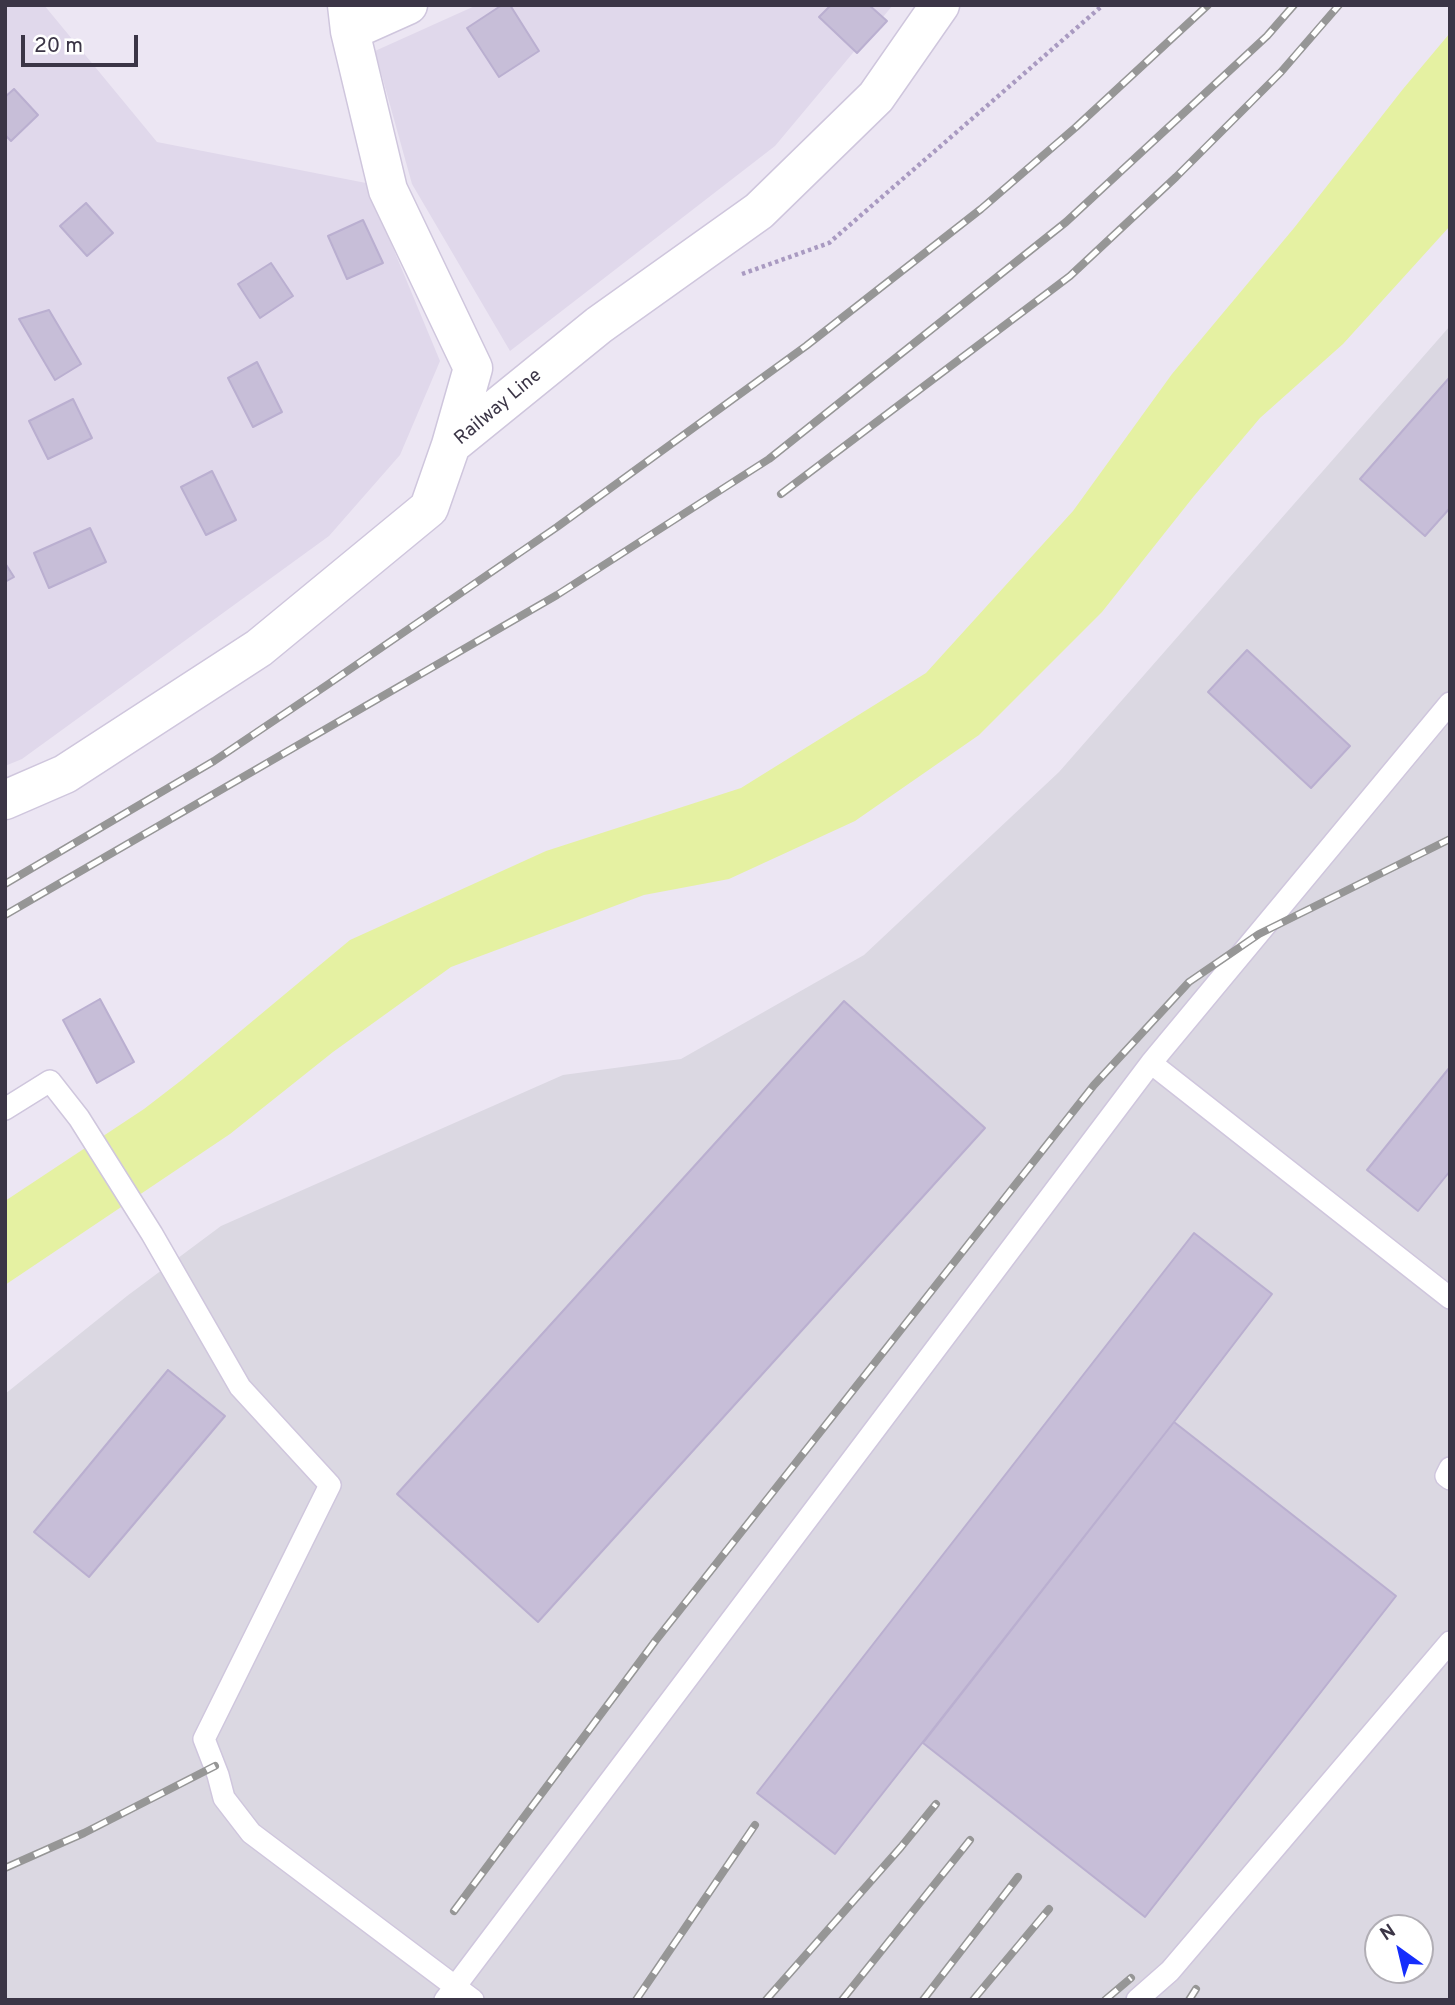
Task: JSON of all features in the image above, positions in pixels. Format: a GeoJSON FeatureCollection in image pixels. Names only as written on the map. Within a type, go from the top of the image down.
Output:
{"type":"FeatureCollection","features":[{"type":"Feature","properties":{"kind":"street"},"geometry":{"type":"LineString","coordinates":[[408,5],[349,18],[388,190],[473,368],[451,445]]}},
{"type":"Feature","properties":{"kind":"street","name":"Railway Line"},"geometry":{"type":"LineString","coordinates":[[5,800],[65,774],[259,648],[429,508],[451,445],[599,325],[759,211],[876,97],[940,5]]}},
{"type":"Feature","properties":{"kind":"lane"},"geometry":{"type":"LineString","coordinates":[[450,1993],[1151,1063],[1450,704]]}},
{"type":"Feature","properties":{"kind":"lane"},"geometry":{"type":"LineString","coordinates":[[1151,1063],[1450,1298]]}},
{"type":"Feature","properties":{"kind":"lane"},"geometry":{"type":"LineString","coordinates":[[5,1109],[50,1081],[79,1118],[152,1234],[240,1387],[330,1485],[204,1739],[224,1798],[251,1833],[450,1993],[473,2000]]}},
{"type":"Feature","properties":{"kind":"lane"},"geometry":{"type":"LineString","coordinates":[[1450,1468],[1446,1476],[1450,1479]]}},
{"type":"Feature","properties":{"kind":"lane"},"geometry":{"type":"LineString","coordinates":[[1137,2000],[1170,1971],[1450,1642]]}},
{"type":"Feature","properties":{"kind":"path"},"geometry":{"type":"LineString","coordinates":[[740,275],[829,243],[1103,5]]}},
{"type":"Feature","properties":{"kind":"shaded area"},"geometry":{"type":"Polygon","coordinates":[[[5,5],[44,5],[157,142],[366,183],[440,361],[400,455],[329,536],[22,759],[5,766],[5,5]]]}},
{"type":"Feature","properties":{"kind":"shaded area"},"geometry":{"type":"Polygon","coordinates":[[[477,5],[893,5],[775,146],[510,351],[412,184],[375,51],[477,5]]]}},
{"type":"Feature","properties":{"kind":"shaded area"},"geometry":{"type":"Polygon","coordinates":[[[1450,33],[1450,226],[1343,344],[1260,418],[1102,612],[979,735],[855,821],[729,879],[644,895],[451,967],[333,1052],[230,1134],[5,1285],[5,1201],[144,1109],[350,940],[546,851],[741,788],[926,673],[1073,511],[1172,374],[1294,228],[1450,33]]]}},
{"type":"Feature","properties":{"kind":"shaded area"},"geometry":{"type":"Polygon","coordinates":[[[1450,326],[1450,2000],[5,2000],[5,1394],[127,1296],[221,1226],[563,1075],[681,1059],[864,955],[1059,772],[1450,326]]]}},
{"type":"Feature","properties":{"kind":"building"},"geometry":{"type":"Polygon","coordinates":[[[502,5],[510,5],[539,51],[499,77],[467,28],[502,5]]]}},
{"type":"Feature","properties":{"kind":"building"},"geometry":{"type":"Polygon","coordinates":[[[831,5],[869,5],[887,21],[857,53],[819,17],[831,5]]]}},
{"type":"Feature","properties":{"kind":"building"},"geometry":{"type":"Polygon","coordinates":[[[14,89],[38,115],[11,141],[5,135],[5,97],[14,89]]]}},
{"type":"Feature","properties":{"kind":"building"},"geometry":{"type":"Polygon","coordinates":[[[86,203],[113,233],[87,256],[60,226],[86,203]]]}},
{"type":"Feature","properties":{"kind":"building"},"geometry":{"type":"Polygon","coordinates":[[[363,220],[383,263],[347,279],[328,236],[363,220]]]}},
{"type":"Feature","properties":{"kind":"building"},"geometry":{"type":"Polygon","coordinates":[[[271,263],[293,296],[260,318],[238,284],[271,263]]]}},
{"type":"Feature","properties":{"kind":"building"},"geometry":{"type":"Polygon","coordinates":[[[49,310],[81,364],[55,380],[19,319],[49,310]]]}},
{"type":"Feature","properties":{"kind":"building"},"geometry":{"type":"Polygon","coordinates":[[[257,362],[282,412],[253,427],[228,378],[257,362]]]}},
{"type":"Feature","properties":{"kind":"building"},"geometry":{"type":"Polygon","coordinates":[[[1450,377],[1450,508],[1425,536],[1360,479],[1450,377]]]}},
{"type":"Feature","properties":{"kind":"building"},"geometry":{"type":"Polygon","coordinates":[[[73,399],[92,438],[48,459],[29,421],[73,399]]]}},
{"type":"Feature","properties":{"kind":"building"},"geometry":{"type":"Polygon","coordinates":[[[212,471],[236,520],[206,535],[181,487],[212,471]]]}},
{"type":"Feature","properties":{"kind":"building"},"geometry":{"type":"Polygon","coordinates":[[[90,528],[106,562],[49,588],[34,553],[90,528]]]}},
{"type":"Feature","properties":{"kind":"building"},"geometry":{"type":"Polygon","coordinates":[[[5,563],[14,577],[5,582],[5,563]]]}},
{"type":"Feature","properties":{"kind":"building"},"geometry":{"type":"Polygon","coordinates":[[[1247,650],[1350,746],[1311,788],[1208,692],[1247,650]]]}},
{"type":"Feature","properties":{"kind":"building"},"geometry":{"type":"Polygon","coordinates":[[[100,999],[134,1062],[97,1083],[63,1020],[100,999]]]}},
{"type":"Feature","properties":{"kind":"building"},"geometry":{"type":"Polygon","coordinates":[[[844,1001],[985,1128],[538,1622],[397,1494],[844,1001]]]}},
{"type":"Feature","properties":{"kind":"building"},"geometry":{"type":"Polygon","coordinates":[[[1450,1067],[1450,1171],[1418,1211],[1367,1170],[1450,1067]]]}},
{"type":"Feature","properties":{"kind":"building"},"geometry":{"type":"Polygon","coordinates":[[[1194,1233],[1272,1294],[835,1854],[757,1793],[1194,1233]]]}},
{"type":"Feature","properties":{"kind":"building"},"geometry":{"type":"Polygon","coordinates":[[[168,1370],[225,1416],[89,1577],[34,1532],[168,1370]]]}},
{"type":"Feature","properties":{"kind":"building"},"geometry":{"type":"Polygon","coordinates":[[[1174,1422],[1396,1596],[1145,1917],[923,1743],[1174,1422]]]}},
{"type":"Feature","properties":{"kind":"railway"},"geometry":{"type":"LineString","coordinates":[[5,884],[214,761],[557,527],[806,346],[981,209],[1076,127],[1208,5]]}},
{"type":"Feature","properties":{"kind":"railway"},"geometry":{"type":"LineString","coordinates":[[5,915],[557,595],[769,459],[1066,222],[1267,36],[1294,5]]}},
{"type":"Feature","properties":{"kind":"railway"},"geometry":{"type":"LineString","coordinates":[[781,494],[1070,276],[1176,177],[1281,72],[1339,5]]}},
{"type":"Feature","properties":{"kind":"railway"},"geometry":{"type":"LineString","coordinates":[[454,1911],[656,1640],[1094,1085],[1189,982],[1259,934],[1450,839]]}},
{"type":"Feature","properties":{"kind":"railway"},"geometry":{"type":"LineString","coordinates":[[5,1868],[84,1833],[215,1766]]}},
{"type":"Feature","properties":{"kind":"railway"},"geometry":{"type":"LineString","coordinates":[[766,2000],[936,1804]]}},
{"type":"Feature","properties":{"kind":"railway"},"geometry":{"type":"LineString","coordinates":[[636,2000],[755,1825]]}},
{"type":"Feature","properties":{"kind":"railway"},"geometry":{"type":"LineString","coordinates":[[842,2000],[970,1840]]}},
{"type":"Feature","properties":{"kind":"railway"},"geometry":{"type":"LineString","coordinates":[[923,2000],[1018,1877]]}},
{"type":"Feature","properties":{"kind":"railway"},"geometry":{"type":"LineString","coordinates":[[973,2000],[1049,1909]]}},
{"type":"Feature","properties":{"kind":"railway"},"geometry":{"type":"LineString","coordinates":[[1105,2000],[1131,1978]]}},
{"type":"Feature","properties":{"kind":"railway"},"geometry":{"type":"LineString","coordinates":[[1189,2000],[1196,1989]]}}]}
